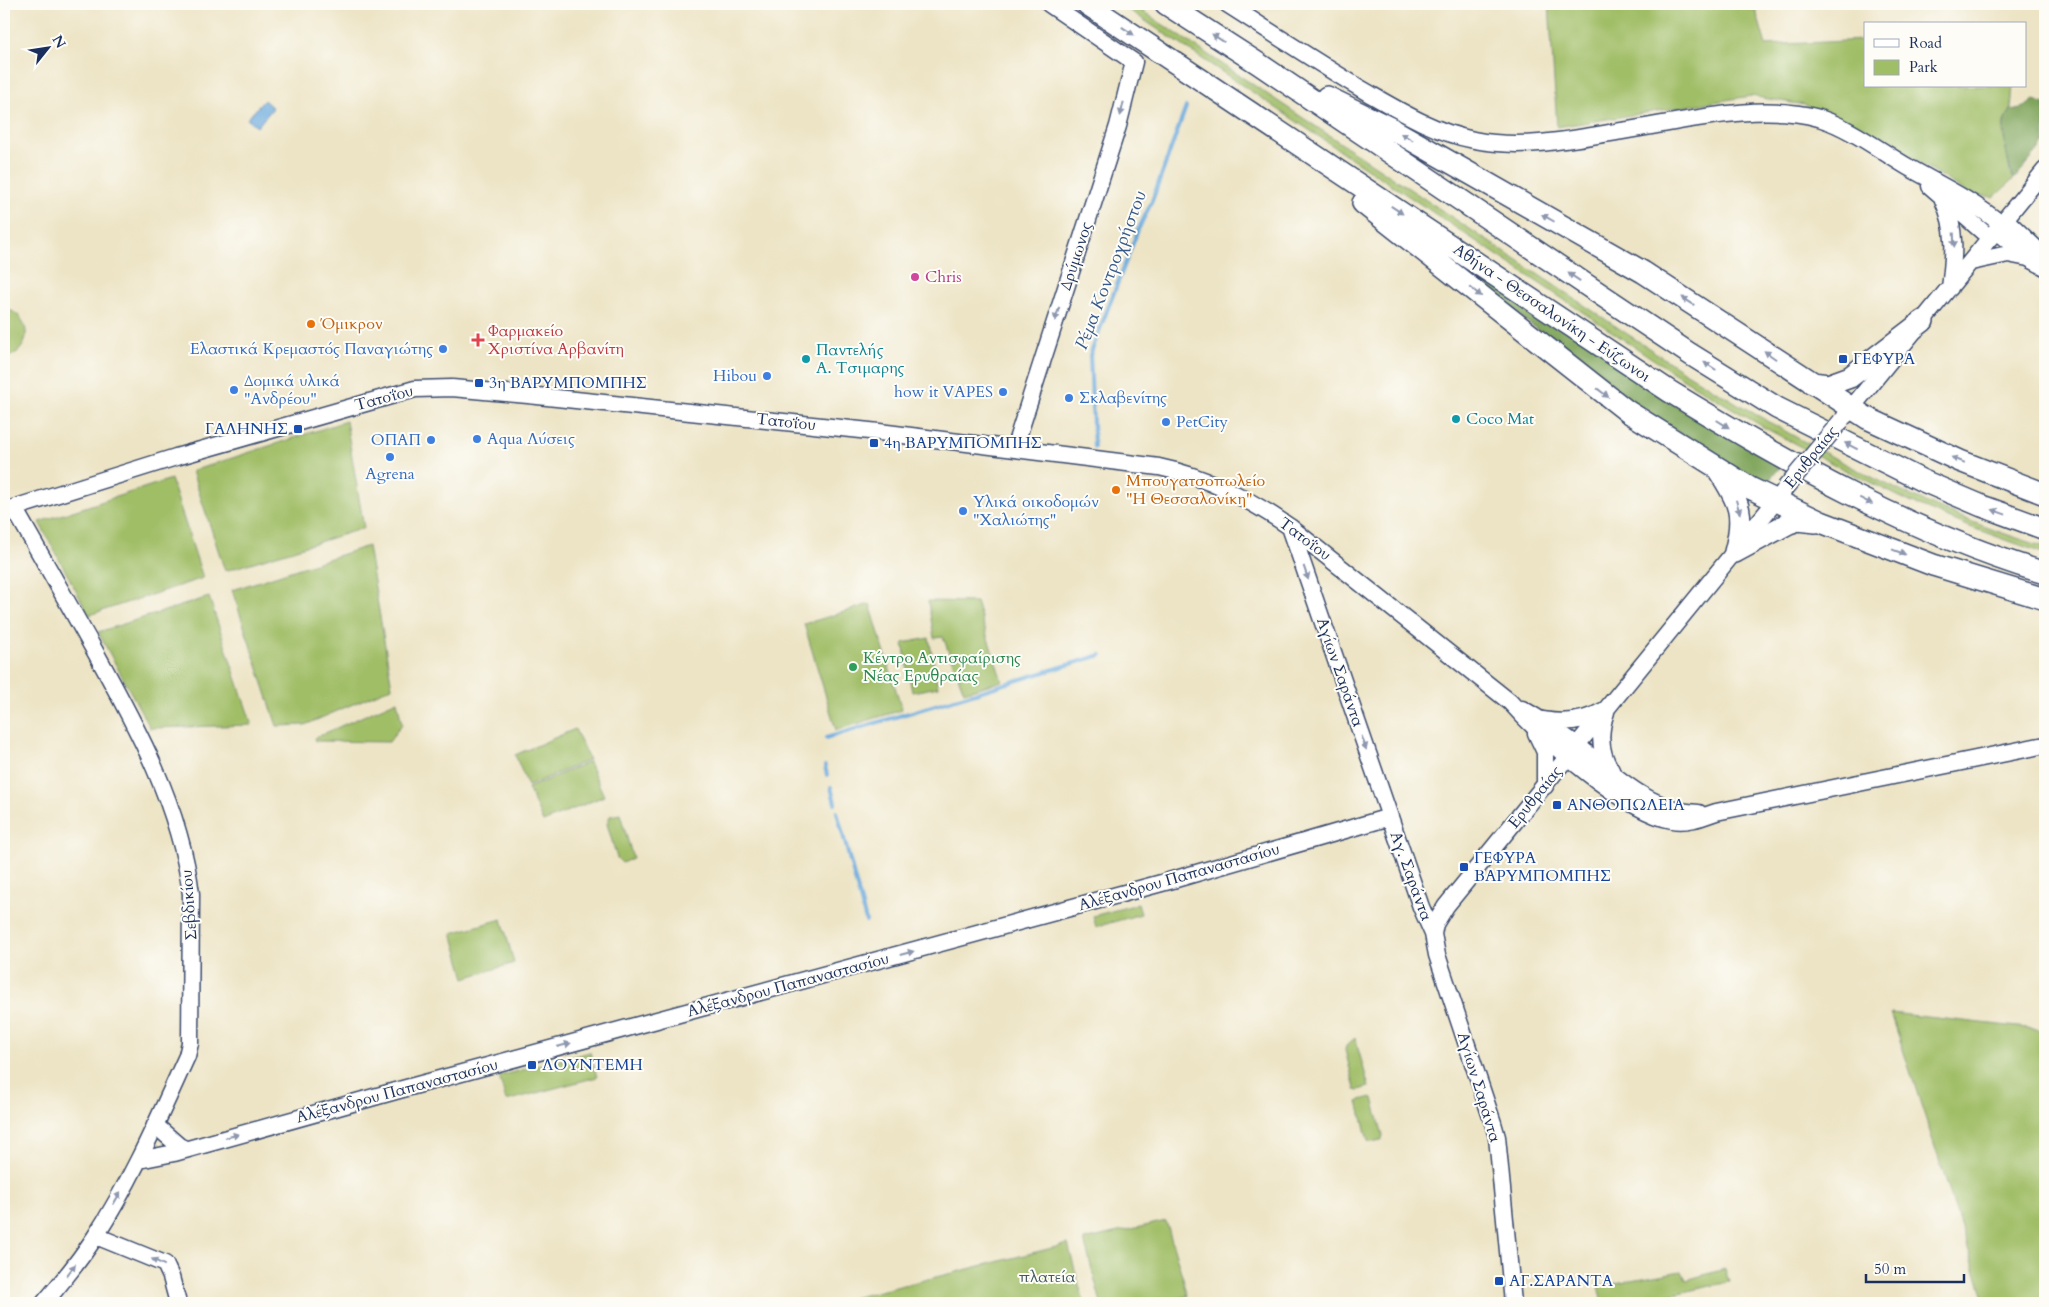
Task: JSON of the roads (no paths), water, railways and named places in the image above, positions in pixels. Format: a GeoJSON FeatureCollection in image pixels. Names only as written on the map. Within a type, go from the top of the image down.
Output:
{"type":"FeatureCollection","features":[{"type":"Feature","properties":{"kind":"highway","name":"Αθήνα - Θεσσαλονίκη - Εύζωνοι"},"geometry":{"type":"LineString","coordinates":[[1087,4],[1661,385],[1757,445],[1903,518],[1965,544],[2045,573]]}},
{"type":"Feature","properties":{"kind":"highway"},"geometry":{"type":"LineString","coordinates":[[1166,4],[1259,64],[1596,292],[1777,408],[1921,480],[1982,506],[2045,529]]}},
{"type":"Feature","properties":{"kind":"highway"},"geometry":{"type":"LineString","coordinates":[[1259,64],[1392,128],[1642,272],[1804,378],[1846,415],[2045,494]]}},
{"type":"Feature","properties":{"kind":"highway"},"geometry":{"type":"LineString","coordinates":[[1269,125],[1290,145],[1627,411],[1716,467],[1780,495],[1821,522],[1933,565],[2045,600]]}},
{"type":"Feature","properties":{"kind":"highway"},"geometry":{"type":"LineString","coordinates":[[1804,378],[1828,386],[1850,377],[1923,321]]}},
{"type":"Feature","properties":{"kind":"highway"},"geometry":{"type":"LineString","coordinates":[[1716,467],[1732,490],[1742,522],[1735,552]]}},
{"type":"Feature","properties":{"kind":"highway"},"geometry":{"type":"LineString","coordinates":[[1735,552],[1789,523],[1807,520],[1821,522]]}},
{"type":"Feature","properties":{"kind":"main road","name":"Δρύμωνος"},"geometry":{"type":"LineString","coordinates":[[1014,449],[1118,126],[1134,62],[1050,4]]}},
{"type":"Feature","properties":{"kind":"main road"},"geometry":{"type":"LineString","coordinates":[[1227,4],[1338,75],[1402,112],[1433,126],[1473,140],[1502,144],[1551,142],[1730,114],[1768,111],[1819,118],[1848,131],[1960,195],[1998,228],[2038,258],[2045,267]]}},
{"type":"Feature","properties":{"kind":"main road"},"geometry":{"type":"LineString","coordinates":[[1907,166],[1939,194],[1998,228]]}},
{"type":"Feature","properties":{"kind":"main road","name":"Ερυθραίας"},"geometry":{"type":"LineString","coordinates":[[1433,934],[1435,924],[1446,906],[2045,170]]}},
{"type":"Feature","properties":{"kind":"main road"},"geometry":{"type":"LineString","coordinates":[[1939,194],[1946,208],[1953,231],[1954,258],[1950,288]]}},
{"type":"Feature","properties":{"kind":"main road"},"geometry":{"type":"LineString","coordinates":[[1971,262],[2008,254],[2038,258]]}},
{"type":"Feature","properties":{"kind":"main road","name":"Τατοΐου"},"geometry":{"type":"LineString","coordinates":[[9,509],[176,457],[415,389],[429,388],[528,395],[879,432],[1139,463],[1177,470],[1196,476],[1257,505],[1290,527],[1573,751]]}},
{"type":"Feature","properties":{"kind":"main road","name":"Σεβδικίου"},"geometry":{"type":"LineString","coordinates":[[9,509],[118,694],[153,762],[171,808],[188,872],[191,894],[190,1043],[187,1056],[139,1160],[96,1236],[72,1270],[44,1303]]}},
{"type":"Feature","properties":{"kind":"main road","name":"Αγίων Σαράντα"},"geometry":{"type":"LineString","coordinates":[[1290,527],[1390,817]]}},
{"type":"Feature","properties":{"kind":"main road"},"geometry":{"type":"LineString","coordinates":[[1545,786],[1545,752],[1538,724],[1576,721],[1607,709]]}},
{"type":"Feature","properties":{"kind":"main road"},"geometry":{"type":"LineString","coordinates":[[1607,709],[1602,730],[1602,751],[1614,776]]}},
{"type":"Feature","properties":{"kind":"main road","name":"Ερυθραίας"},"geometry":{"type":"LineString","coordinates":[[1573,751],[1611,790],[1650,814],[1672,820],[1688,820],[1716,812],[2045,745]]}},
{"type":"Feature","properties":{"kind":"main road","name":"Ερυθραίας"},"geometry":{"type":"LineString","coordinates":[[1573,751],[1658,803],[1696,813],[1716,812]]}},
{"type":"Feature","properties":{"kind":"main road","name":"Αλέξανδρου Παπαναστασίου"},"geometry":{"type":"LineString","coordinates":[[139,1160],[999,928],[1241,861],[1390,817]]}},
{"type":"Feature","properties":{"kind":"main road","name":"Αγ. Σαράντα"},"geometry":{"type":"LineString","coordinates":[[1390,817],[1421,907],[1433,934]]}},
{"type":"Feature","properties":{"kind":"main road","name":"Αγίων Σαράντα"},"geometry":{"type":"LineString","coordinates":[[1433,934],[1437,955],[1497,1137],[1513,1303]]}},
{"type":"Feature","properties":{"kind":"main road"},"geometry":{"type":"LineString","coordinates":[[155,1125],[185,1149]]}},
{"type":"Feature","properties":{"kind":"main road"},"geometry":{"type":"LineString","coordinates":[[96,1236],[164,1264],[172,1277],[178,1303]]}},
{"type":"Feature","properties":{"kind":"water"},"geometry":{"type":"Polygon","coordinates":[[[264,100],[273,108],[257,127],[247,119],[264,100]]]}},
{"type":"Feature","properties":{"kind":"waterway","name":"Ρέμα Κοντροχρήστου"},"geometry":{"type":"LineString","coordinates":[[1094,447],[1090,355],[1138,230],[1152,201],[1186,107]]}},
{"type":"Feature","properties":{"kind":"waterway"},"geometry":{"type":"LineString","coordinates":[[826,738],[1101,655]]}},
{"type":"Feature","properties":{"kind":"waterway"},"geometry":{"type":"LineString","coordinates":[[825,766],[827,775]]}},
{"type":"Feature","properties":{"kind":"waterway"},"geometry":{"type":"LineString","coordinates":[[831,787],[835,803]]}},
{"type":"Feature","properties":{"kind":"waterway"},"geometry":{"type":"LineString","coordinates":[[837,812],[866,921]]}},
{"type":"Feature","properties":{"kind":"place","name":"Chris"},"geometry":{"type":"Point","coordinates":[915,277]}},
{"type":"Feature","properties":{"kind":"place","name":"Όμικρον"},"geometry":{"type":"Point","coordinates":[311,324]}},
{"type":"Feature","properties":{"kind":"place","name":"Φαρμακείο Χριστίνα Αρβανίτη"},"geometry":{"type":"Point","coordinates":[478,340]}},
{"type":"Feature","properties":{"kind":"place","name":"Ελαστικά Κρεμαστός Παναγιώτης"},"geometry":{"type":"Point","coordinates":[443,349]}},
{"type":"Feature","properties":{"kind":"place","name":"Παντελής Α. Τσιμαρης"},"geometry":{"type":"Point","coordinates":[806,359]}},
{"type":"Feature","properties":{"kind":"place","name":"ΓΕΦΥΡΑ"},"geometry":{"type":"Point","coordinates":[1843,359]}},
{"type":"Feature","properties":{"kind":"place","name":"Hibou"},"geometry":{"type":"Point","coordinates":[767,376]}},
{"type":"Feature","properties":{"kind":"place","name":"3η ΒΑΡΥΜΠΟΜΠΗΣ"},"geometry":{"type":"Point","coordinates":[479,383]}},
{"type":"Feature","properties":{"kind":"place","name":"Δομικά υλικά \"Ανδρέου\""},"geometry":{"type":"Point","coordinates":[234,390]}},
{"type":"Feature","properties":{"kind":"place","name":"how it VAPES"},"geometry":{"type":"Point","coordinates":[1003,392]}},
{"type":"Feature","properties":{"kind":"place","name":"Σκλαβενίτης"},"geometry":{"type":"Point","coordinates":[1069,398]}},
{"type":"Feature","properties":{"kind":"place","name":"Coco Mat"},"geometry":{"type":"Point","coordinates":[1456,419]}},
{"type":"Feature","properties":{"kind":"place","name":"PetCity"},"geometry":{"type":"Point","coordinates":[1166,422]}},
{"type":"Feature","properties":{"kind":"place","name":"ΓΑΛΗΝΗΣ"},"geometry":{"type":"Point","coordinates":[298,429]}},
{"type":"Feature","properties":{"kind":"place","name":"Aqua Λύσεις"},"geometry":{"type":"Point","coordinates":[477,439]}},
{"type":"Feature","properties":{"kind":"place","name":"ΟΠΑΠ"},"geometry":{"type":"Point","coordinates":[431,440]}},
{"type":"Feature","properties":{"kind":"place","name":"4η ΒΑΡΥΜΠΟΜΠΗΣ"},"geometry":{"type":"Point","coordinates":[874,443]}},
{"type":"Feature","properties":{"kind":"place","name":"Agrena"},"geometry":{"type":"Point","coordinates":[390,457]}},
{"type":"Feature","properties":{"kind":"place","name":"Μπουγατσοπωλείο \"Η Θεσσαλονίκη\""},"geometry":{"type":"Point","coordinates":[1116,490]}},
{"type":"Feature","properties":{"kind":"place","name":"Υλικά οικοδομών \"Χαλιώτης\""},"geometry":{"type":"Point","coordinates":[963,511]}},
{"type":"Feature","properties":{"kind":"place","name":"Κέντρο Αντισφαίρισης Νέας Ερυθραίας"},"geometry":{"type":"Point","coordinates":[853,667]}},
{"type":"Feature","properties":{"kind":"place","name":"ΑΝΘΟΠΩΛΕΙΑ"},"geometry":{"type":"Point","coordinates":[1557,805]}},
{"type":"Feature","properties":{"kind":"place","name":"ΓΕΦΥΡΑ ΒΑΡΥΜΠΟΜΠΗΣ"},"geometry":{"type":"Point","coordinates":[1464,867]}},
{"type":"Feature","properties":{"kind":"place","name":"ΛΟΥΝΤΕΜΗ"},"geometry":{"type":"Point","coordinates":[532,1065]}},
{"type":"Feature","properties":{"kind":"place","name":"ΑΓ.ΣΑΡΑΝΤΑ"},"geometry":{"type":"Point","coordinates":[1499,1281]}},
{"type":"Feature","properties":{"kind":"park label","name":"πλατεία"},"geometry":{"type":"Point","coordinates":[1047,1277]}}]}
